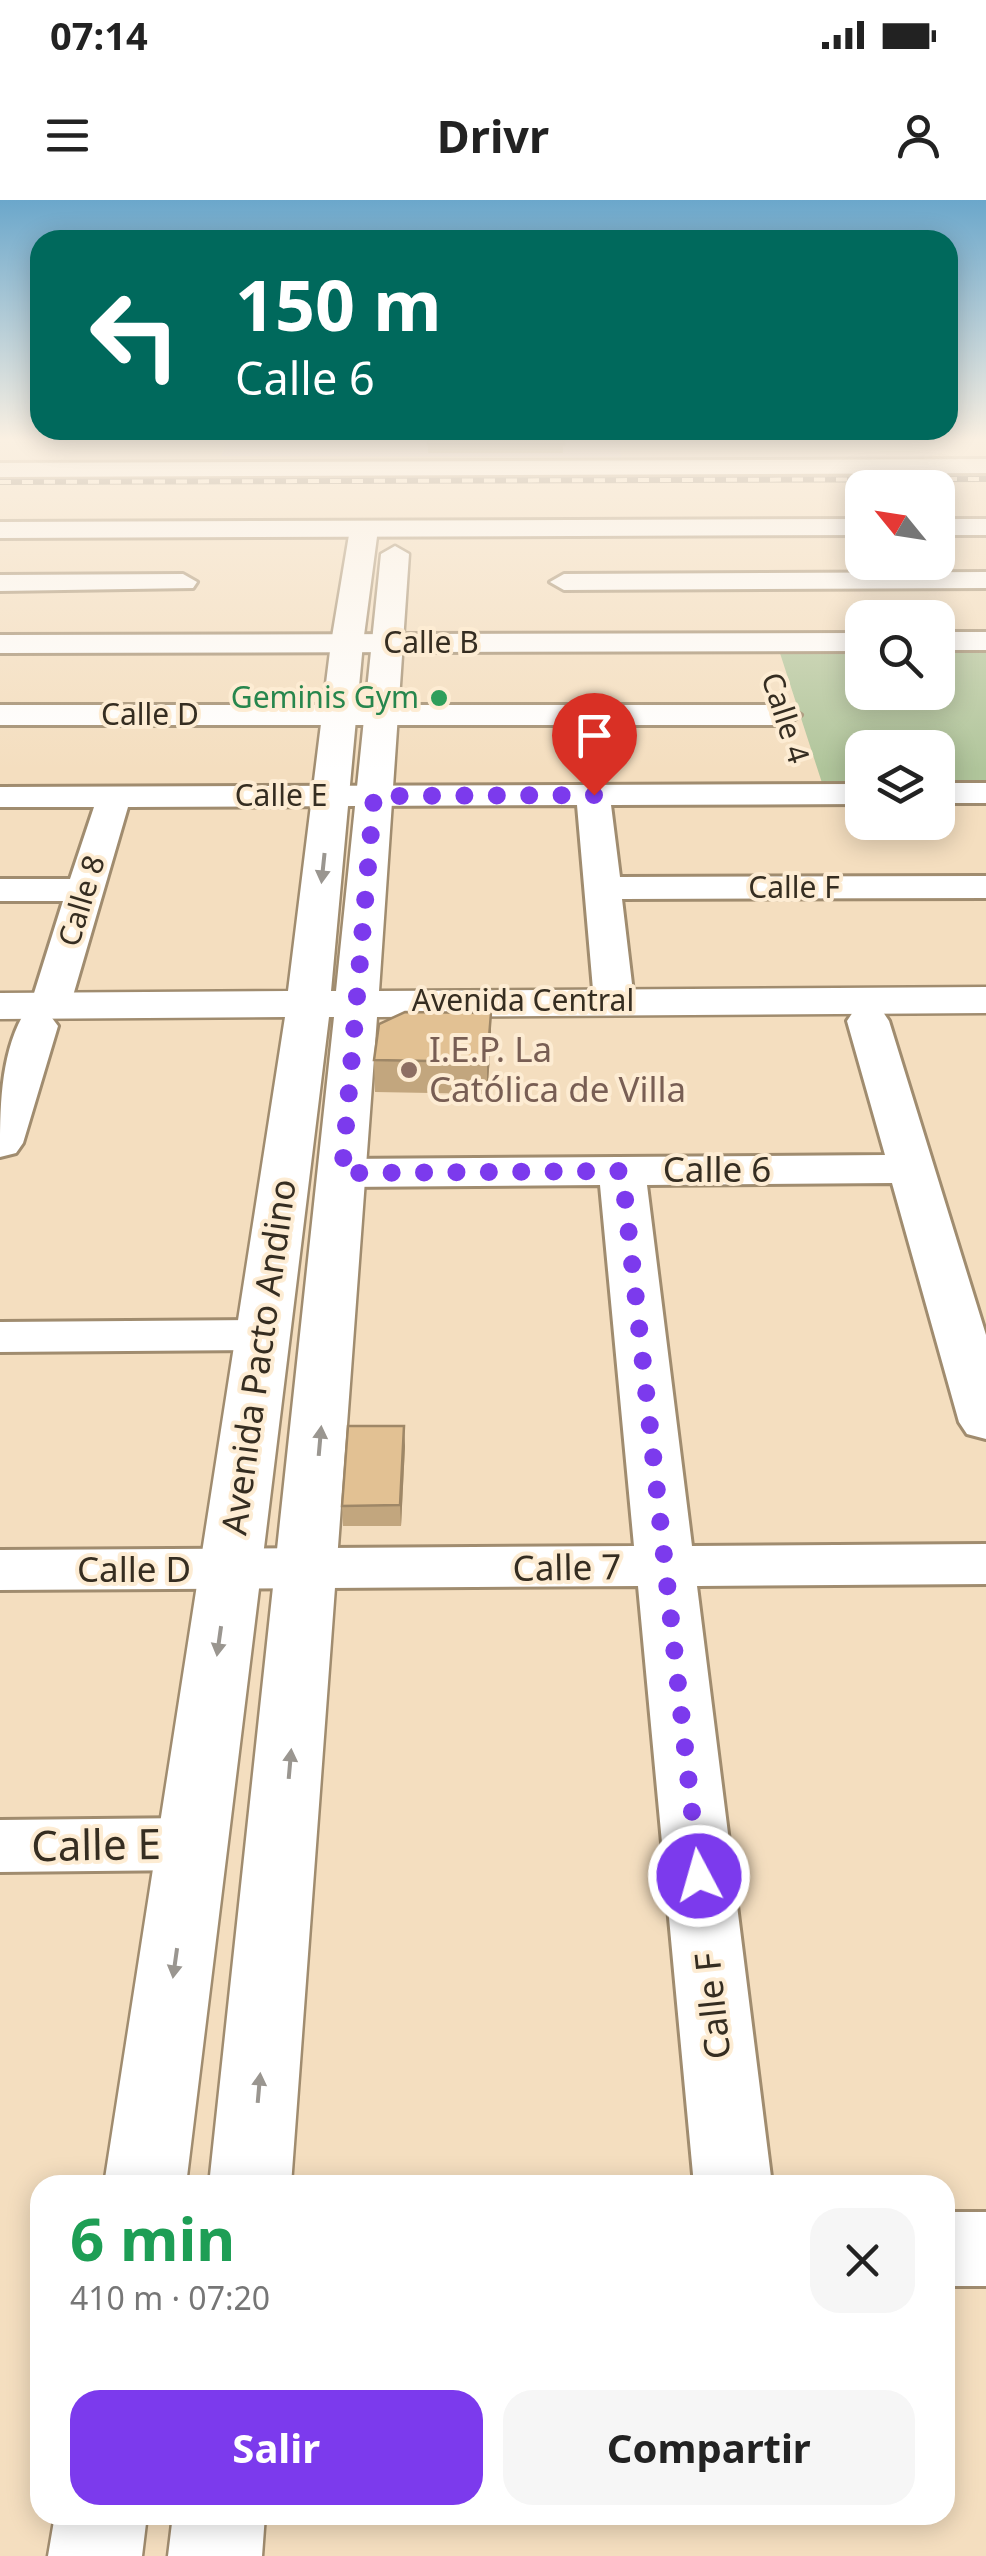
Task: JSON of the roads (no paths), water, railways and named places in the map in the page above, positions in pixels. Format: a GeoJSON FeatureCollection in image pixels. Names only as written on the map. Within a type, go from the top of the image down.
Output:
{"type":"FeatureCollection","features":[{"type":"Feature","properties":{"kind":"street"},"geometry":{"type":"LineString","coordinates":[[163,644],[193,550]]}},
{"type":"Feature","properties":{"kind":"street","name":"Avenida Pacto Andino"},"geometry":{"type":"LineString","coordinates":[[250,2175],[269,1571],[262,1334],[332,1014],[378,550]]}},
{"type":"Feature","properties":{"kind":"street"},"geometry":{"type":"LineString","coordinates":[[559,550],[573,642]]}},
{"type":"Feature","properties":{"kind":"street"},"geometry":{"type":"LineString","coordinates":[[564,582],[986,580]]}},
{"type":"Feature","properties":{"kind":"street"},"geometry":{"type":"LineString","coordinates":[[0,583],[183,582]]}},
{"type":"Feature","properties":{"kind":"street"},"geometry":{"type":"LineString","coordinates":[[955,641],[986,641]]}},
{"type":"Feature","properties":{"kind":"street","name":"Calle 4"},"geometry":{"type":"LineString","coordinates":[[761,642],[801,768]]}},
{"type":"Feature","properties":{"kind":"street","name":"Calle B"},"geometry":{"type":"LineString","coordinates":[[0,644],[845,642]]}},
{"type":"Feature","properties":{"kind":"street","name":"Calle D"},"geometry":{"type":"LineString","coordinates":[[0,715],[785,715]]}},
{"type":"Feature","properties":{"kind":"street","name":"Calle E"},"geometry":{"type":"LineString","coordinates":[[0,797],[594,795],[801,768],[845,787]]}},
{"type":"Feature","properties":{"kind":"street"},"geometry":{"type":"LineString","coordinates":[[955,793],[986,793]]}},
{"type":"Feature","properties":{"kind":"street"},"geometry":{"type":"LineString","coordinates":[[594,795],[614,1001]]}},
{"type":"Feature","properties":{"kind":"street","name":"Calle 8"},"geometry":{"type":"LineString","coordinates":[[0,1143],[22,1016],[86,890],[114,796]]}},
{"type":"Feature","properties":{"kind":"street","name":"Calle F"},"geometry":{"type":"LineString","coordinates":[[602,888],[986,887]]}},
{"type":"Feature","properties":{"kind":"street"},"geometry":{"type":"LineString","coordinates":[[0,890],[86,890]]}},
{"type":"Feature","properties":{"kind":"street","name":"Avenida Central"},"geometry":{"type":"LineString","coordinates":[[332,1014],[614,1001],[986,1000]]}},
{"type":"Feature","properties":{"kind":"street","name":"Avenida Pacto Andino"},"geometry":{"type":"LineString","coordinates":[[146,2175],[192,1844],[269,1571],[342,1173],[332,1014]]}},
{"type":"Feature","properties":{"kind":"street","name":"Avenida Central"},"geometry":{"type":"LineString","coordinates":[[22,1016],[332,1014],[986,1021]]}},
{"type":"Feature","properties":{"kind":"street"},"geometry":{"type":"LineString","coordinates":[[868,1021],[911,1169],[974,1344],[986,1422]]}},
{"type":"Feature","properties":{"kind":"street","name":"Calle 6"},"geometry":{"type":"LineString","coordinates":[[342,1173],[911,1169]]}},
{"type":"Feature","properties":{"kind":"street","name":"Calle F"},"geometry":{"type":"LineString","coordinates":[[622,1171],[732,2175]]}},
{"type":"Feature","properties":{"kind":"street"},"geometry":{"type":"LineString","coordinates":[[0,1337],[262,1334]]}},
{"type":"Feature","properties":{"kind":"street","name":"Calle 7"},"geometry":{"type":"LineString","coordinates":[[269,1571],[986,1564]]}},
{"type":"Feature","properties":{"kind":"street","name":"Calle D"},"geometry":{"type":"LineString","coordinates":[[0,1570],[269,1571]]}},
{"type":"Feature","properties":{"kind":"street","name":"Calle E"},"geometry":{"type":"LineString","coordinates":[[0,1846],[192,1844]]}},
{"type":"Feature","properties":{"kind":"street"},"geometry":{"type":"LineString","coordinates":[[955,2249],[986,2249]]}},
{"type":"Feature","properties":{"kind":"street"},"geometry":{"type":"LineString","coordinates":[[95,2556],[99,2525]]}},
{"type":"Feature","properties":{"kind":"street"},"geometry":{"type":"LineString","coordinates":[[215,2556],[218,2525]]}},
{"type":"Feature","properties":{"kind":"place","name":"Geminis Gym"},"geometry":{"type":"Point","coordinates":[439,698]}},
{"type":"Feature","properties":{"kind":"place","name":"I.E.P. La Católica de Villa"},"geometry":{"type":"Point","coordinates":[409,1070]}}]}
